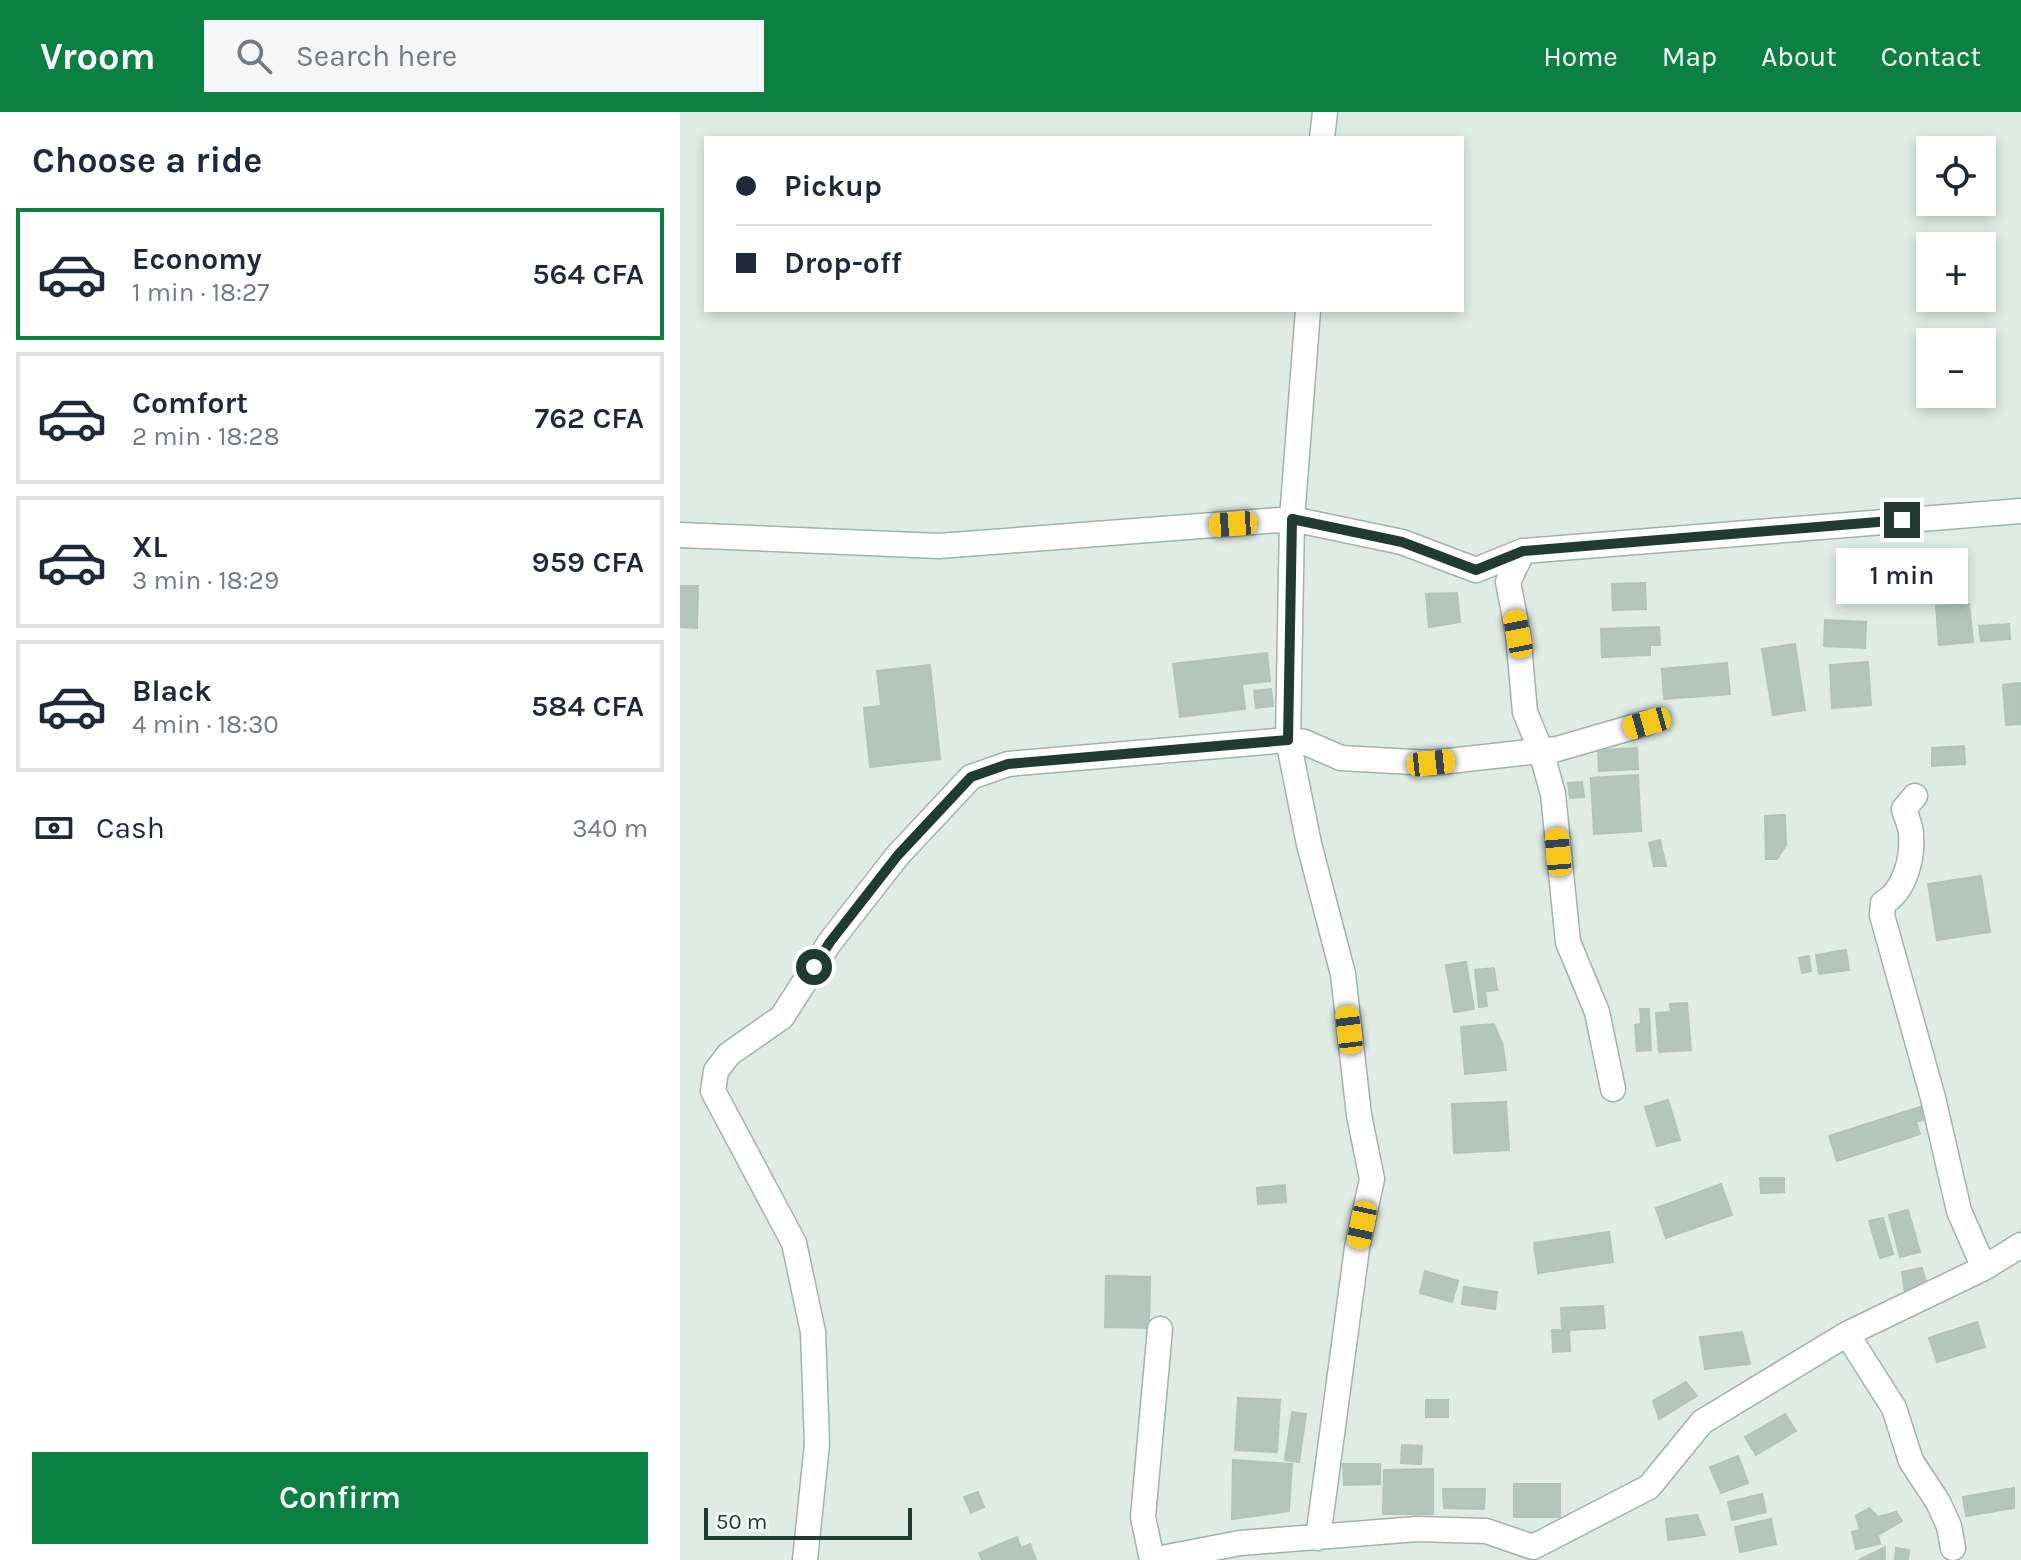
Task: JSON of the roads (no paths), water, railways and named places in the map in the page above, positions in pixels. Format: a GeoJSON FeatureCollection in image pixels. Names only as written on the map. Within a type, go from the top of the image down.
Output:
{"type":"FeatureCollection","features":[{"type":"Feature","properties":{"kind":"street"},"geometry":{"type":"LineString","coordinates":[[1322,136],[1325,112]]}},
{"type":"Feature","properties":{"kind":"street"},"geometry":{"type":"LineString","coordinates":[[1308,312],[1292,519],[1288,740],[1309,844],[1343,974],[1359,1115],[1372,1179],[1357,1248],[1318,1538]]}},
{"type":"Feature","properties":{"kind":"street"},"geometry":{"type":"LineString","coordinates":[[680,535],[939,546],[1292,519],[1402,542],[1476,570],[1523,551],[2021,511]]}},
{"type":"Feature","properties":{"kind":"street"},"geometry":{"type":"LineString","coordinates":[[1523,551],[1508,582],[1518,634],[1525,712],[1541,751],[1553,794],[1568,942],[1597,1012],[1613,1089]]}},
{"type":"Feature","properties":{"kind":"street"},"geometry":{"type":"LineString","coordinates":[[805,1560],[817,1444],[813,1332],[794,1243],[713,1091],[716,1071],[729,1054],[782,1017],[830,942],[898,855],[971,777],[1008,764],[1288,740],[1304,742],[1341,758],[1431,763],[1541,751],[1647,723]]}},
{"type":"Feature","properties":{"kind":"street"},"geometry":{"type":"LineString","coordinates":[[1915,796],[1904,809],[1911,833],[1908,867],[1892,898],[1883,903],[1882,915],[1933,1098],[1959,1211],[1984,1268]]}},
{"type":"Feature","properties":{"kind":"street"},"geometry":{"type":"LineString","coordinates":[[1160,1329],[1143,1517],[1152,1560],[1240,1543],[1417,1529],[1486,1531],[1536,1554],[1649,1487],[1702,1422],[1847,1334],[1984,1268],[2021,1245]]}},
{"type":"Feature","properties":{"kind":"street"},"geometry":{"type":"LineString","coordinates":[[1847,1334],[1894,1408],[1911,1461],[1938,1502],[1949,1526],[1953,1548]]}}]}
